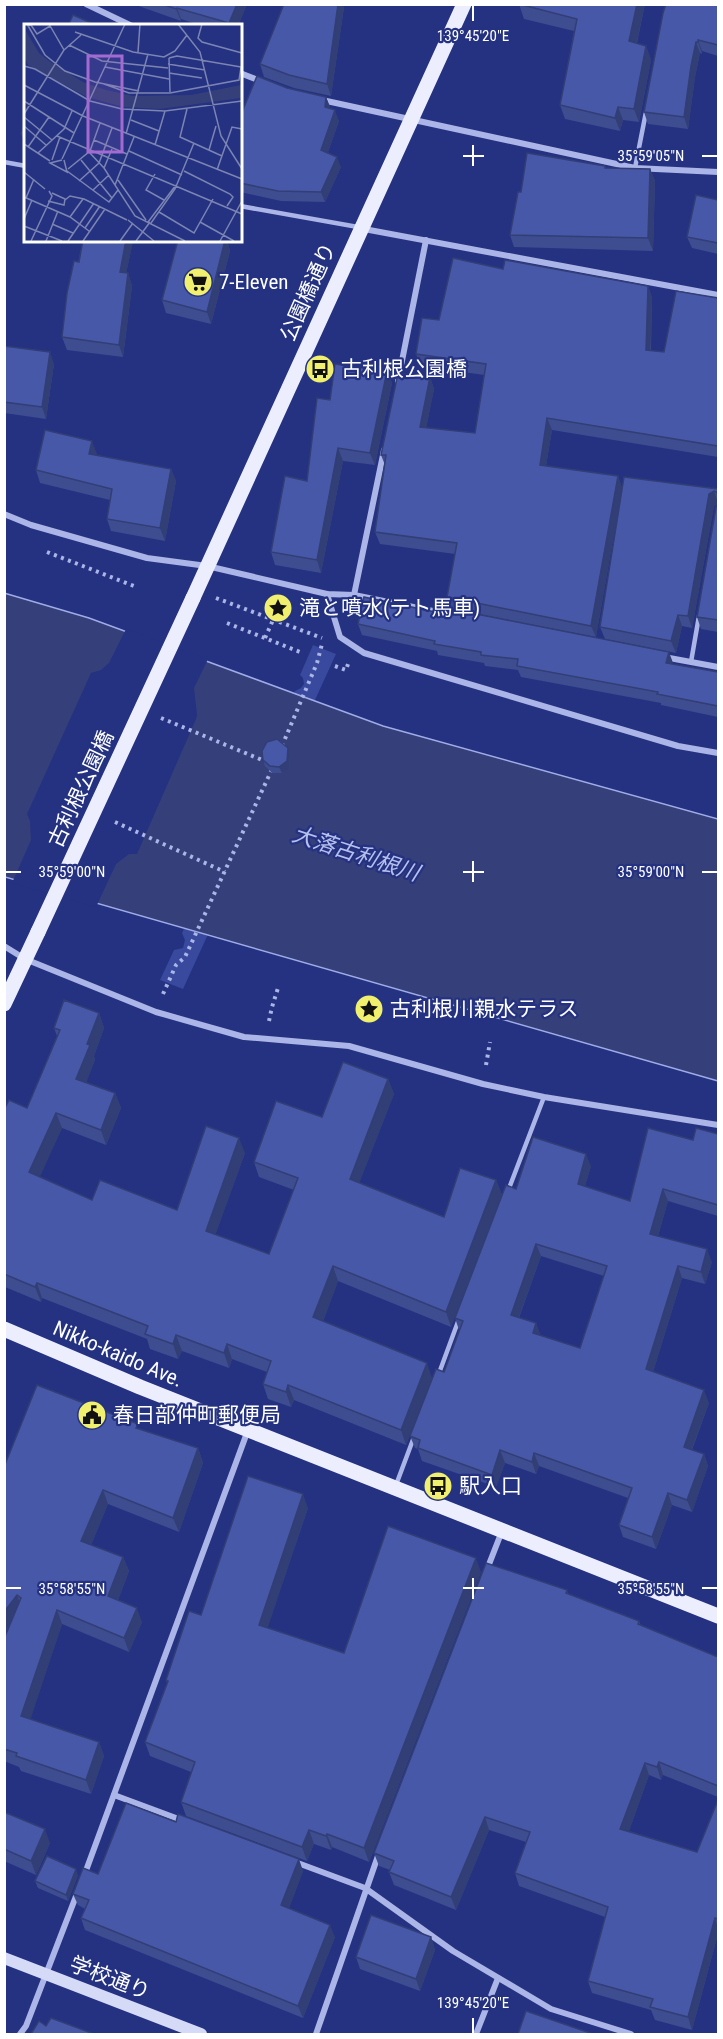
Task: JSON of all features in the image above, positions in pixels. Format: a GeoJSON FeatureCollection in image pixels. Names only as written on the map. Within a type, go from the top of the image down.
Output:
{"type":"FeatureCollection","features":[{"type":"Feature","properties":{"kind":"main road","name":"公園橋通り"},"geometry":{"type":"LineString","coordinates":[[193,598],[464,4]]}},
{"type":"Feature","properties":{"kind":"main road","name":"古利根公園橋"},"geometry":{"type":"LineString","coordinates":[[25,959],[193,598]]}},
{"type":"Feature","properties":{"kind":"main road"},"geometry":{"type":"LineString","coordinates":[[4,1004],[25,959]]}},
{"type":"Feature","properties":{"kind":"main road","name":"Nikko-kaido Ave."},"geometry":{"type":"LineString","coordinates":[[4,1329],[140,1387],[718,1616]]}},
{"type":"Feature","properties":{"kind":"street"},"geometry":{"type":"LineString","coordinates":[[87,4],[128,24]]}},
{"type":"Feature","properties":{"kind":"street"},"geometry":{"type":"LineString","coordinates":[[242,74],[271,85]]}},
{"type":"Feature","properties":{"kind":"street"},"geometry":{"type":"LineString","coordinates":[[313,98],[634,168],[718,172]]}},
{"type":"Feature","properties":{"kind":"street"},"geometry":{"type":"LineString","coordinates":[[360,228],[718,296]]}},
{"type":"Feature","properties":{"kind":"street"},"geometry":{"type":"LineString","coordinates":[[396,389],[426,240]]}},
{"type":"Feature","properties":{"kind":"street"},"geometry":{"type":"LineString","coordinates":[[354,595],[384,446]]}},
{"type":"Feature","properties":{"kind":"street"},"geometry":{"type":"LineString","coordinates":[[4,514],[31,525],[147,558],[207,566],[327,594],[354,595],[459,616]]}},
{"type":"Feature","properties":{"kind":"street"},"geometry":{"type":"LineString","coordinates":[[327,594],[340,637],[364,653],[678,746],[718,753]]}},
{"type":"Feature","properties":{"kind":"street"},"geometry":{"type":"LineString","coordinates":[[657,655],[718,667]]}},
{"type":"Feature","properties":{"kind":"street"},"geometry":{"type":"LineString","coordinates":[[4,946],[25,959],[156,1012],[244,1037],[349,1046],[483,1084],[544,1097],[718,1125]]}},
{"type":"Feature","properties":{"kind":"street"},"geometry":{"type":"LineString","coordinates":[[20,2034],[26,2026],[47,1974],[248,1429]]}},
{"type":"Feature","properties":{"kind":"street"},"geometry":{"type":"LineString","coordinates":[[482,1582],[502,1530]]}},
{"type":"Feature","properties":{"kind":"street"},"geometry":{"type":"LineString","coordinates":[[114,1795],[191,1824]]}},
{"type":"Feature","properties":{"kind":"street"},"geometry":{"type":"LineString","coordinates":[[316,2034],[382,1844]]}},
{"type":"Feature","properties":{"kind":"street"},"geometry":{"type":"LineString","coordinates":[[289,1860],[365,1888],[453,1951],[551,2009],[631,2034]]}},
{"type":"Feature","properties":{"kind":"street","name":"学校通り"},"geometry":{"type":"LineString","coordinates":[[4,1958],[201,2034]]}},
{"type":"Feature","properties":{"kind":"street"},"geometry":{"type":"LineString","coordinates":[[476,2034],[498,1978]]}},
{"type":"Feature","properties":{"kind":"lane"},"geometry":{"type":"LineString","coordinates":[[634,168],[646,110]]}},
{"type":"Feature","properties":{"kind":"lane"},"geometry":{"type":"LineString","coordinates":[[4,162],[24,166]]}},
{"type":"Feature","properties":{"kind":"lane"},"geometry":{"type":"LineString","coordinates":[[242,206],[360,228]]}},
{"type":"Feature","properties":{"kind":"lane"},"geometry":{"type":"LineString","coordinates":[[691,662],[701,606]]}},
{"type":"Feature","properties":{"kind":"lane"},"geometry":{"type":"LineString","coordinates":[[506,1198],[544,1097]]}},
{"type":"Feature","properties":{"kind":"lane"},"geometry":{"type":"LineString","coordinates":[[433,1388],[463,1310]]}},
{"type":"Feature","properties":{"kind":"lane"},"geometry":{"type":"LineString","coordinates":[[395,1488],[416,1432]]}},
{"type":"Feature","properties":{"kind":"path"},"geometry":{"type":"LineString","coordinates":[[42,550],[134,586]]}},
{"type":"Feature","properties":{"kind":"path"},"geometry":{"type":"LineString","coordinates":[[236,606],[324,639]]}},
{"type":"Feature","properties":{"kind":"path"},"geometry":{"type":"LineString","coordinates":[[265,638],[273,620]]}},
{"type":"Feature","properties":{"kind":"path"},"geometry":{"type":"LineString","coordinates":[[228,623],[300,652]]}},
{"type":"Feature","properties":{"kind":"path"},"geometry":{"type":"LineString","coordinates":[[278,754],[317,663]]}},
{"type":"Feature","properties":{"kind":"path"},"geometry":{"type":"LineString","coordinates":[[335,666],[346,670]]}},
{"type":"Feature","properties":{"kind":"path"},"geometry":{"type":"LineString","coordinates":[[142,710],[274,765],[185,957],[176,965],[167,983]]}},
{"type":"Feature","properties":{"kind":"path"},"geometry":{"type":"LineString","coordinates":[[92,812],[225,872]]}},
{"type":"Feature","properties":{"kind":"path"},"geometry":{"type":"LineString","coordinates":[[272,1007],[278,988]]}},
{"type":"Feature","properties":{"kind":"path"},"geometry":{"type":"LineString","coordinates":[[487,1056],[490,1042]]}},
{"type":"Feature","properties":{"kind":"shaded area"},"geometry":{"type":"Polygon","coordinates":[[[313,645],[336,654],[183,989],[160,980],[174,950],[183,948],[185,940],[182,933],[295,691],[304,684],[300,675],[313,645]]]}},
{"type":"Feature","properties":{"kind":"water","name":"大落古利根川"},"geometry":{"type":"Polygon","coordinates":[[[4,593],[89,618],[383,726],[718,819],[718,1081],[5,877],[4,593]]]}},
{"type":"Feature","properties":{"kind":"pier"},"geometry":{"type":"Polygon","coordinates":[[[126,629],[208,659],[194,688],[196,719],[137,854],[129,854],[116,864],[96,907],[12,883],[31,840],[30,821],[27,814],[91,673],[101,670],[109,663],[126,629]]]}},
{"type":"Feature","properties":{"kind":"building"},"geometry":{"type":"Polygon","coordinates":[[[162,4],[237,4],[229,23],[162,4]]]}},
{"type":"Feature","properties":{"kind":"building"},"geometry":{"type":"Polygon","coordinates":[[[284,4],[338,4],[327,84],[289,75],[260,64],[284,4]]]}},
{"type":"Feature","properties":{"kind":"building"},"geometry":{"type":"Polygon","coordinates":[[[519,4],[637,4],[629,41],[646,46],[634,109],[618,107],[615,118],[560,105],[577,19],[519,4]]]}},
{"type":"Feature","properties":{"kind":"building"},"geometry":{"type":"Polygon","coordinates":[[[666,4],[718,4],[718,45],[698,40],[696,42],[684,117],[644,112],[666,4]]]}},
{"type":"Feature","properties":{"kind":"building"},"geometry":{"type":"Polygon","coordinates":[[[73,15],[93,24],[69,24],[73,15]]]}},
{"type":"Feature","properties":{"kind":"building"},"geometry":{"type":"Polygon","coordinates":[[[257,76],[287,88],[326,97],[325,107],[335,110],[321,150],[337,157],[321,192],[278,191],[242,183],[242,112],[257,76]]]}},
{"type":"Feature","properties":{"kind":"building"},"geometry":{"type":"Polygon","coordinates":[[[527,153],[605,166],[605,168],[650,169],[648,238],[510,235],[518,192],[521,192],[527,153]]]}},
{"type":"Feature","properties":{"kind":"building"},"geometry":{"type":"Polygon","coordinates":[[[696,195],[718,200],[718,243],[687,237],[696,195]]]}},
{"type":"Feature","properties":{"kind":"building"},"geometry":{"type":"Polygon","coordinates":[[[83,242],[126,242],[120,272],[128,273],[119,345],[62,337],[67,293],[74,261],[79,262],[83,242]]]}},
{"type":"Feature","properties":{"kind":"building","name":"7-Eleven"},"geometry":{"type":"Polygon","coordinates":[[[177,242],[224,242],[207,312],[162,300],[177,242]]]}},
{"type":"Feature","properties":{"kind":"building"},"geometry":{"type":"Polygon","coordinates":[[[453,258],[503,269],[505,260],[648,286],[646,350],[664,352],[676,291],[718,298],[718,446],[547,418],[540,465],[618,476],[591,626],[447,597],[457,543],[375,532],[386,455],[381,455],[398,373],[430,377],[420,427],[475,433],[486,364],[416,354],[422,318],[439,320],[453,258]]]}},
{"type":"Feature","properties":{"kind":"building"},"geometry":{"type":"Polygon","coordinates":[[[4,346],[50,352],[42,407],[4,402],[4,346]]]}},
{"type":"Feature","properties":{"kind":"building"},"geometry":{"type":"Polygon","coordinates":[[[335,364],[387,371],[370,453],[338,448],[317,560],[271,552],[285,476],[307,481],[317,398],[330,400],[335,364]]]}},
{"type":"Feature","properties":{"kind":"building"},"geometry":{"type":"Polygon","coordinates":[[[45,430],[92,441],[89,454],[171,469],[160,528],[107,519],[112,489],[36,470],[45,430]]]}},
{"type":"Feature","properties":{"kind":"building"},"geometry":{"type":"Polygon","coordinates":[[[624,477],[718,489],[718,496],[714,491],[709,494],[688,616],[678,615],[671,641],[600,627],[624,477]]]}},
{"type":"Feature","properties":{"kind":"building"},"geometry":{"type":"Polygon","coordinates":[[[718,496],[718,620],[697,617],[718,496]]]}},
{"type":"Feature","properties":{"kind":"building"},"geometry":{"type":"Polygon","coordinates":[[[364,597],[440,613],[446,608],[669,652],[666,663],[718,672],[718,706],[657,694],[658,692],[517,666],[518,659],[481,655],[481,652],[434,644],[435,641],[358,624],[364,597]]]}},
{"type":"Feature","properties":{"kind":"building"},"geometry":{"type":"Polygon","coordinates":[[[277,739],[288,748],[287,761],[279,767],[270,766],[263,760],[262,751],[267,742],[277,739]]]}},
{"type":"Feature","properties":{"kind":"building"},"geometry":{"type":"Polygon","coordinates":[[[64,1000],[99,1013],[87,1044],[90,1045],[76,1079],[115,1093],[101,1130],[56,1113],[29,1172],[92,1200],[100,1180],[177,1210],[206,1126],[239,1138],[206,1231],[269,1254],[298,1178],[254,1162],[276,1101],[322,1117],[343,1062],[388,1079],[350,1179],[444,1217],[460,1168],[496,1180],[446,1312],[333,1266],[313,1317],[427,1363],[401,1430],[288,1385],[286,1392],[263,1384],[271,1361],[227,1344],[224,1353],[176,1335],[173,1344],[145,1334],[148,1326],[37,1283],[35,1287],[4,1274],[4,1110],[9,1100],[27,1108],[60,1030],[54,1028],[64,1000]]]}},
{"type":"Feature","properties":{"kind":"building"},"geometry":{"type":"Polygon","coordinates":[[[648,1128],[693,1140],[696,1128],[718,1134],[718,1205],[663,1189],[650,1234],[707,1249],[701,1272],[678,1266],[646,1369],[704,1390],[684,1447],[704,1454],[687,1500],[668,1493],[652,1537],[619,1525],[632,1488],[534,1453],[532,1462],[500,1450],[492,1475],[418,1448],[420,1440],[410,1436],[436,1369],[444,1372],[463,1321],[455,1318],[506,1185],[516,1189],[533,1137],[586,1154],[578,1184],[630,1201],[648,1128]],[[536,1244],[511,1315],[536,1323],[533,1333],[580,1348],[607,1266],[536,1244]]]}},
{"type":"Feature","properties":{"kind":"building"},"geometry":{"type":"Polygon","coordinates":[[[37,1385],[138,1424],[136,1428],[198,1448],[173,1518],[103,1490],[81,1541],[123,1557],[108,1596],[137,1608],[124,1638],[57,1610],[21,1716],[99,1742],[86,1780],[16,1756],[17,1753],[4,1749],[4,1639],[21,1598],[17,1595],[4,1612],[4,1467],[37,1385]]]}},
{"type":"Feature","properties":{"kind":"building"},"geometry":{"type":"Polygon","coordinates":[[[248,1476],[303,1494],[259,1625],[344,1653],[388,1526],[476,1558],[364,1848],[309,1830],[302,1847],[181,1802],[195,1762],[145,1742],[168,1681],[166,1680],[189,1611],[201,1615],[248,1476]]]}},
{"type":"Feature","properties":{"kind":"building"},"geometry":{"type":"Polygon","coordinates":[[[486,1563],[567,1590],[566,1593],[639,1621],[638,1624],[718,1657],[718,1786],[659,1762],[657,1767],[645,1763],[620,1829],[697,1852],[718,1800],[718,1919],[715,1918],[688,2017],[650,2007],[653,1999],[588,1981],[608,1907],[515,1873],[530,1832],[485,1817],[451,1897],[389,1872],[394,1861],[374,1853],[486,1563]]]}},
{"type":"Feature","properties":{"kind":"building"},"geometry":{"type":"Polygon","coordinates":[[[126,1803],[176,1822],[178,1814],[299,1859],[281,1905],[330,1925],[298,2006],[81,1918],[89,1900],[73,1894],[83,1868],[98,1874],[126,1803]]]}},
{"type":"Feature","properties":{"kind":"building"},"geometry":{"type":"Polygon","coordinates":[[[4,1812],[45,1829],[31,1861],[4,1849],[4,1812]]]}},
{"type":"Feature","properties":{"kind":"building"},"geometry":{"type":"Polygon","coordinates":[[[47,1856],[76,1869],[66,1895],[35,1881],[47,1856]]]}},
{"type":"Feature","properties":{"kind":"building"},"geometry":{"type":"Polygon","coordinates":[[[371,1915],[431,1937],[416,1979],[356,1957],[371,1915]]]}},
{"type":"Feature","properties":{"kind":"building"},"geometry":{"type":"Polygon","coordinates":[[[526,2011],[593,2034],[518,2034],[526,2011]]]}},
{"type":"Feature","properties":{"kind":"building"},"geometry":{"type":"Polygon","coordinates":[[[51,2018],[94,2034],[31,2034],[39,2021],[46,2026],[51,2018]]]}},
{"type":"Feature","properties":{"kind":"place","name":"7-Eleven"},"geometry":{"type":"Point","coordinates":[198,282]}},
{"type":"Feature","properties":{"kind":"place","name":"古利根公園橋"},"geometry":{"type":"Point","coordinates":[320,369]}},
{"type":"Feature","properties":{"kind":"place","name":"滝と噴水(テト馬車)"},"geometry":{"type":"Point","coordinates":[278,608]}},
{"type":"Feature","properties":{"kind":"place","name":"古利根川親水テラス"},"geometry":{"type":"Point","coordinates":[369,1009]}},
{"type":"Feature","properties":{"kind":"place","name":"春日部仲町郵便局"},"geometry":{"type":"Point","coordinates":[92,1415]}},
{"type":"Feature","properties":{"kind":"place","name":"駅入口"},"geometry":{"type":"Point","coordinates":[438,1486]}}]}
